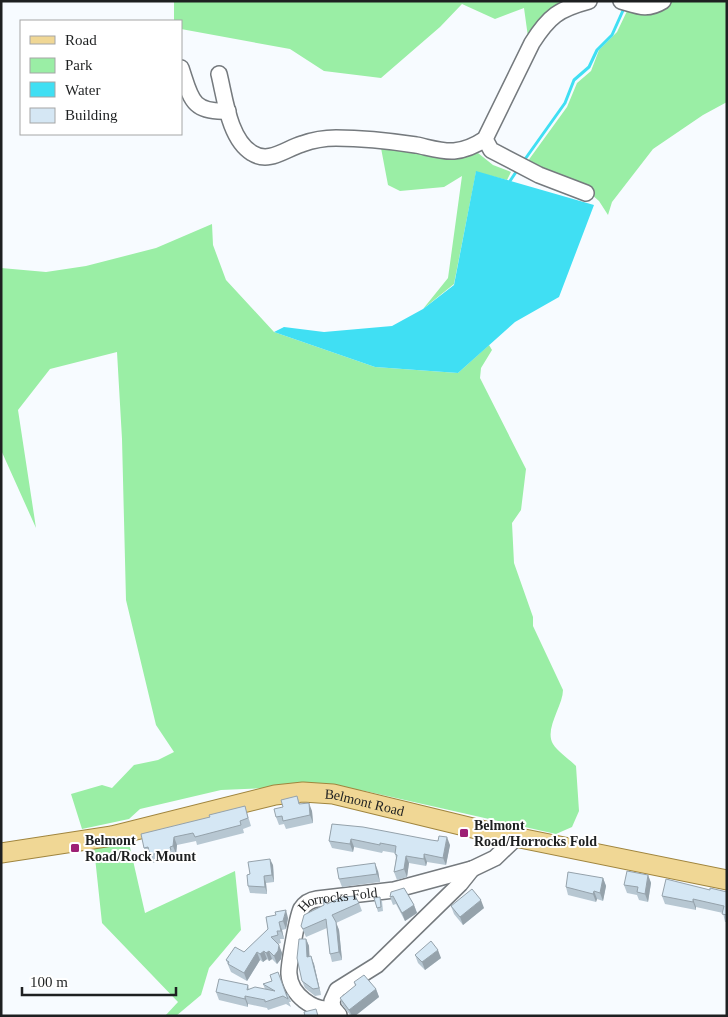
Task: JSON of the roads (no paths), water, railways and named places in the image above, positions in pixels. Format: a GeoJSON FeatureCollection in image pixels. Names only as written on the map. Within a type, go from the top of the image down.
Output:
{"type":"FeatureCollection","features":[{"type":"Feature","properties":{"kind":"main road","name":"Belmont Road"},"geometry":{"type":"LineString","coordinates":[[1,853],[112,836],[276,795],[303,792],[351,797],[517,837],[727,880]]}},
{"type":"Feature","properties":{"kind":"street"},"geometry":{"type":"LineString","coordinates":[[219,74],[231,125],[243,146],[252,154],[261,157],[272,157],[314,140],[336,138],[407,144],[453,151],[475,146],[485,139],[532,42],[554,15],[568,7],[589,1]]}},
{"type":"Feature","properties":{"kind":"street"},"geometry":{"type":"LineString","coordinates":[[628,3],[653,7],[663,1]]}},
{"type":"Feature","properties":{"kind":"street"},"geometry":{"type":"LineString","coordinates":[[182,71],[189,93],[198,105],[210,111],[228,111]]}},
{"type":"Feature","properties":{"kind":"street"},"geometry":{"type":"LineString","coordinates":[[485,139],[491,150],[539,175],[586,193]]}},
{"type":"Feature","properties":{"kind":"street","name":"Horrocks Fold"},"geometry":{"type":"LineString","coordinates":[[336,1012],[310,1005],[295,989],[289,974],[298,915],[306,903],[317,899],[394,890],[472,869],[495,858],[517,837]]}},
{"type":"Feature","properties":{"kind":"street","name":"Horrocks Fold"},"geometry":{"type":"LineString","coordinates":[[336,1012],[332,1001],[338,990],[377,965],[460,884],[472,869]]}},
{"type":"Feature","properties":{"kind":"water"},"geometry":{"type":"Polygon","coordinates":[[[476,171],[594,205],[559,297],[515,322],[458,373],[375,367],[274,332],[284,327],[324,332],[392,326],[423,309],[454,285],[476,171]]]}},
{"type":"Feature","properties":{"kind":"waterway"},"geometry":{"type":"LineString","coordinates":[[523,162],[565,103],[574,80],[589,67],[597,50],[612,35],[625,6]]}},
{"type":"Feature","properties":{"kind":"waterway"},"geometry":{"type":"LineString","coordinates":[[510,181],[518,169]]}},
{"type":"Feature","properties":{"kind":"place","name":"Belmont Road/Horrocks Fold"},"geometry":{"type":"Point","coordinates":[464,833]}},
{"type":"Feature","properties":{"kind":"place","name":"Belmont Road/Rock Mount"},"geometry":{"type":"Point","coordinates":[75,848]}}]}
